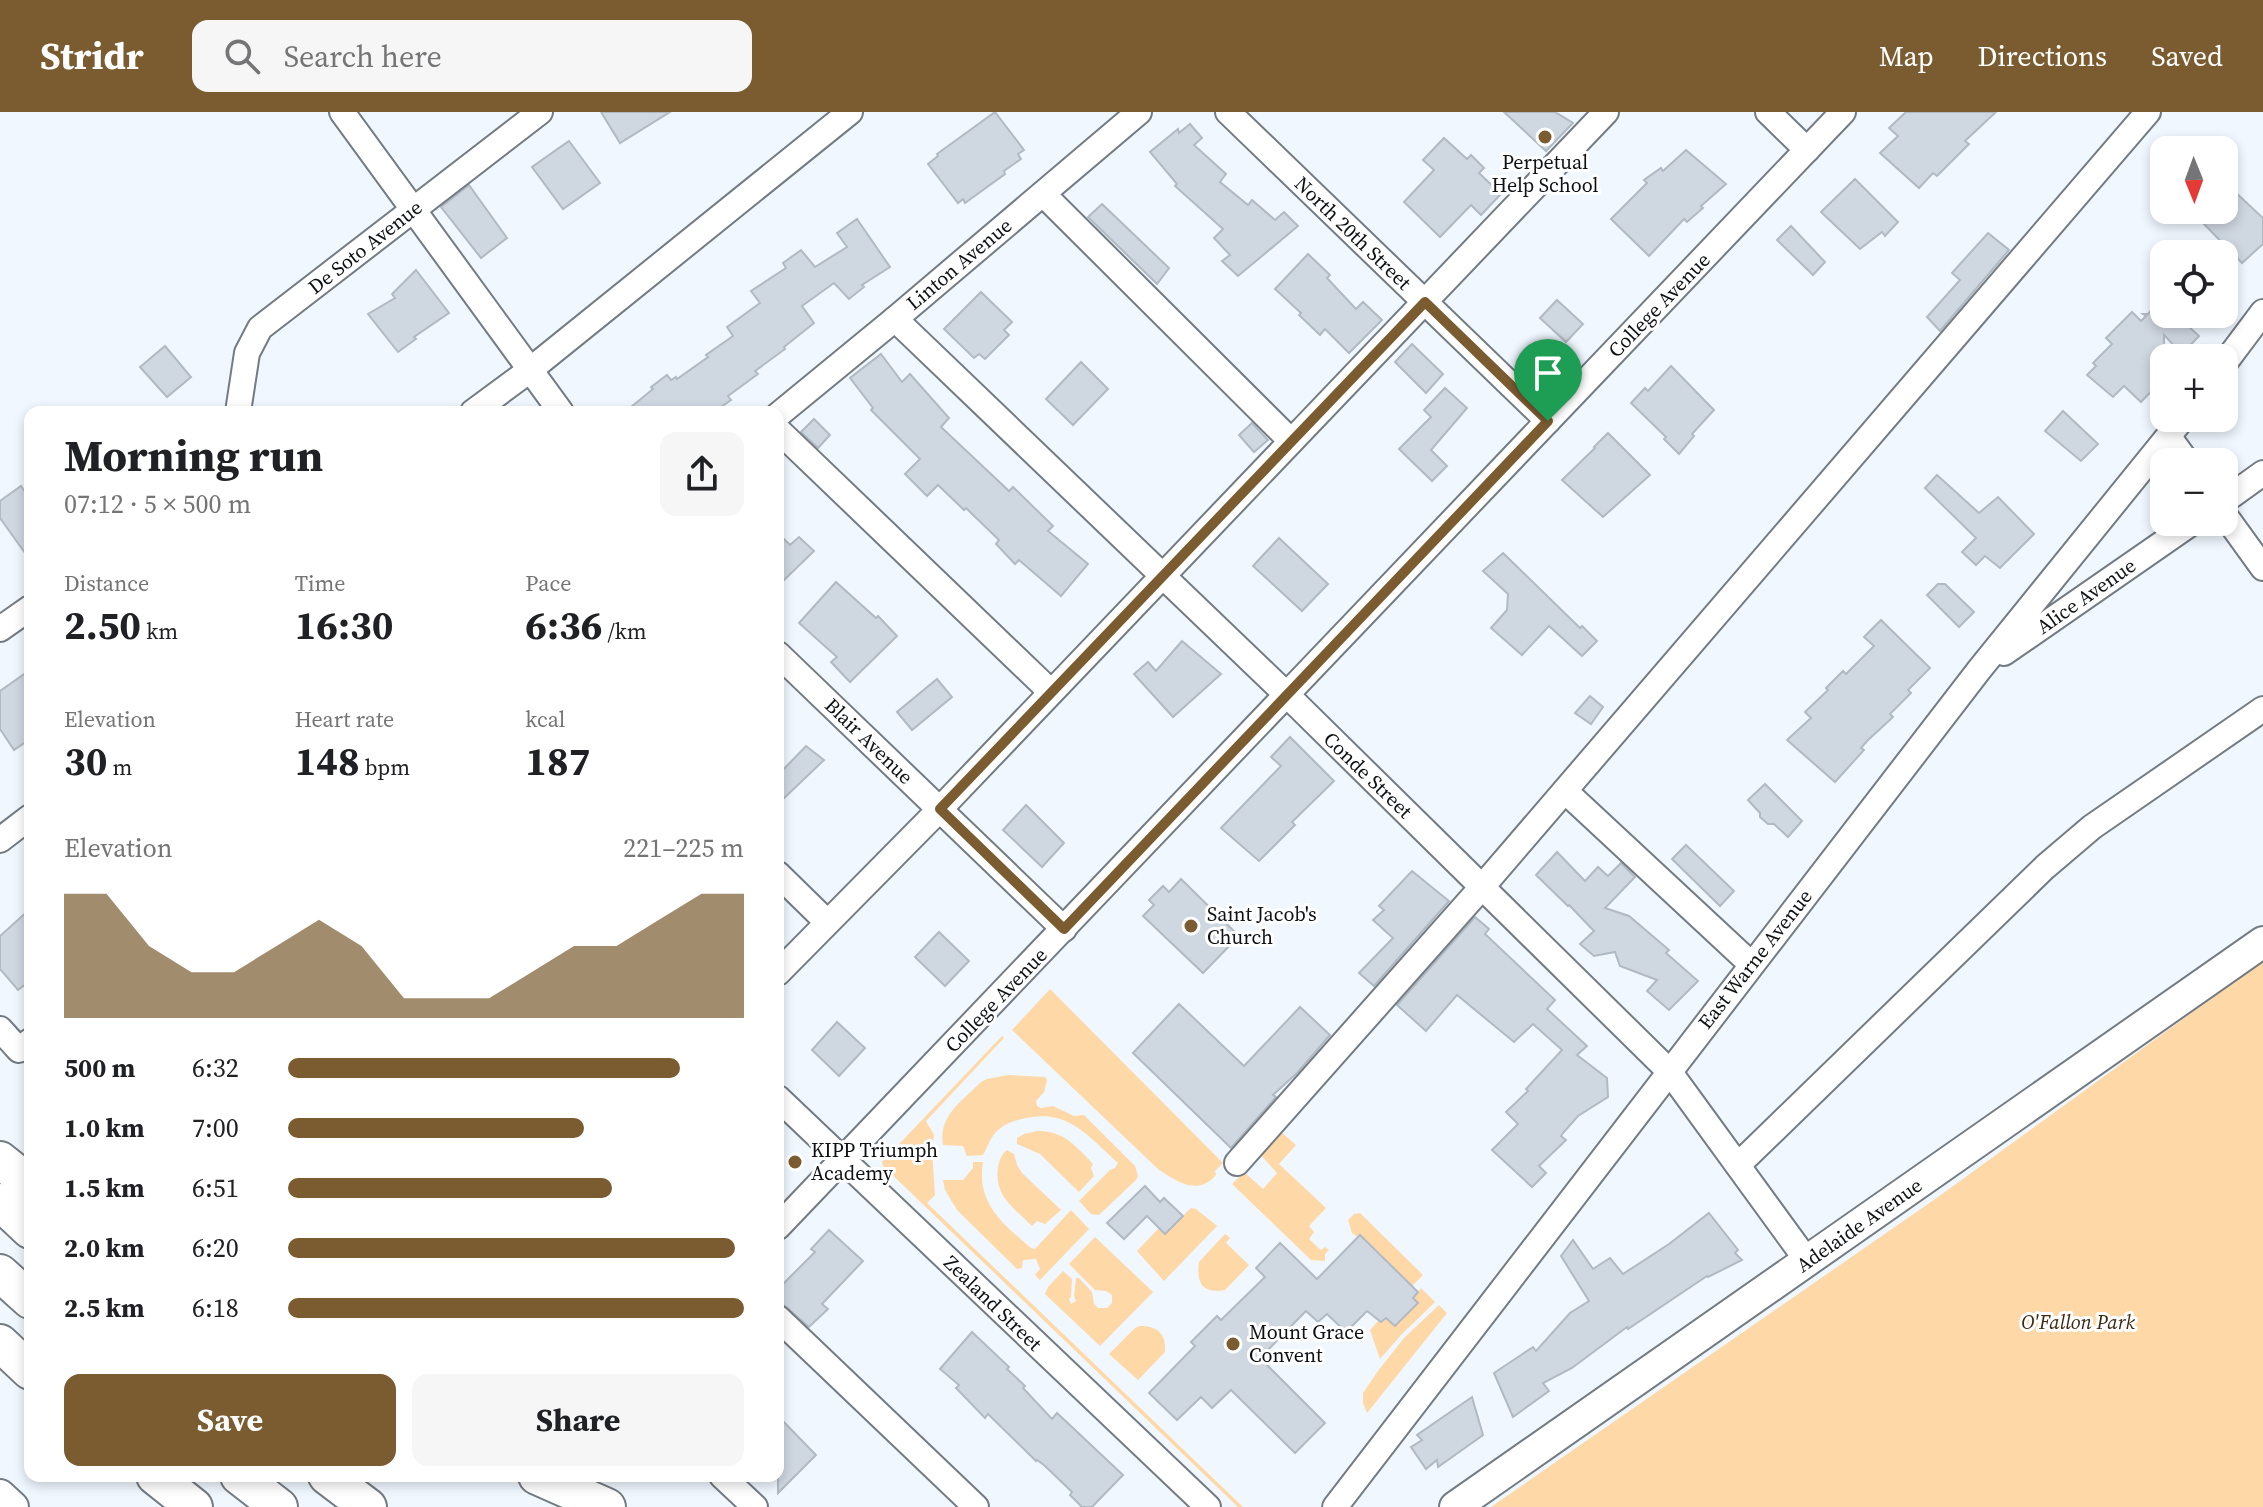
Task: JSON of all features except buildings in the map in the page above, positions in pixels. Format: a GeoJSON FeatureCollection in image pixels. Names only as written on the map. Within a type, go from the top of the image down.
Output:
{"type":"FeatureCollection","features":[{"type":"Feature","properties":{"kind":"highway"},"geometry":{"type":"LineString","coordinates":[[0,1160],[24,1179]]}},
{"type":"Feature","properties":{"kind":"highway"},"geometry":{"type":"LineString","coordinates":[[0,1202],[24,1224]]}},
{"type":"Feature","properties":{"kind":"highway"},"geometry":{"type":"LineString","coordinates":[[0,1273],[24,1295]]}},
{"type":"Feature","properties":{"kind":"highway"},"geometry":{"type":"LineString","coordinates":[[0,1343],[24,1365]]}},
{"type":"Feature","properties":{"kind":"highway"},"geometry":{"type":"LineString","coordinates":[[132,1482],[154,1507]]}},
{"type":"Feature","properties":{"kind":"highway"},"geometry":{"type":"LineString","coordinates":[[163,1482],[194,1507]]}},
{"type":"Feature","properties":{"kind":"highway"},"geometry":{"type":"LineString","coordinates":[[247,1482],[279,1507]]}},
{"type":"Feature","properties":{"kind":"highway"},"geometry":{"type":"LineString","coordinates":[[335,1482],[368,1507]]}},
{"type":"Feature","properties":{"kind":"highway"},"geometry":{"type":"LineString","coordinates":[[551,1482],[607,1507]]}},
{"type":"Feature","properties":{"kind":"main road","name":"Adelaide Avenue"},"geometry":{"type":"LineString","coordinates":[[1455,1507],[2263,942]]}},
{"type":"Feature","properties":{"kind":"main road"},"geometry":{"type":"LineString","coordinates":[[0,1495],[13,1507]]}},
{"type":"Feature","properties":{"kind":"street"},"geometry":{"type":"LineString","coordinates":[[342,112],[557,406]]}},
{"type":"Feature","properties":{"kind":"street","name":"De Soto Avenue"},"geometry":{"type":"LineString","coordinates":[[239,406],[247,353],[260,328],[540,112]]}},
{"type":"Feature","properties":{"kind":"street"},"geometry":{"type":"LineString","coordinates":[[481,406],[850,112]]}},
{"type":"Feature","properties":{"kind":"street","name":"Linton Avenue"},"geometry":{"type":"LineString","coordinates":[[784,410],[1139,112]]}},
{"type":"Feature","properties":{"kind":"street","name":"North 20th Street"},"geometry":{"type":"LineString","coordinates":[[1228,112],[1548,421]]}},
{"type":"Feature","properties":{"kind":"street"},"geometry":{"type":"LineString","coordinates":[[784,967],[940,809],[1606,112]]}},
{"type":"Feature","properties":{"kind":"street"},"geometry":{"type":"LineString","coordinates":[[1768,112],[1807,150]]}},
{"type":"Feature","properties":{"kind":"street","name":"College Avenue"},"geometry":{"type":"LineString","coordinates":[[784,1221],[1843,112]]}},
{"type":"Feature","properties":{"kind":"street"},"geometry":{"type":"LineString","coordinates":[[1237,1163],[1482,887],[2148,112]]}},
{"type":"Feature","properties":{"kind":"street"},"geometry":{"type":"LineString","coordinates":[[1043,194],[1291,441]]}},
{"type":"Feature","properties":{"kind":"street"},"geometry":{"type":"LineString","coordinates":[[2238,345],[2263,312]]}},
{"type":"Feature","properties":{"kind":"street","name":"Conde Street"},"geometry":{"type":"LineString","coordinates":[[895,319],[1287,695],[1669,1071],[1808,1262]]}},
{"type":"Feature","properties":{"kind":"street","name":"East Warne Avenue"},"geometry":{"type":"LineString","coordinates":[[1335,1507],[1979,670],[2172,432]]}},
{"type":"Feature","properties":{"kind":"street"},"geometry":{"type":"LineString","coordinates":[[784,436],[1051,692]]}},
{"type":"Feature","properties":{"kind":"street"},"geometry":{"type":"LineString","coordinates":[[2238,491],[2263,473]]}},
{"type":"Feature","properties":{"kind":"street"},"geometry":{"type":"LineString","coordinates":[[2238,533],[2263,568]]}},
{"type":"Feature","properties":{"kind":"street","name":"Alice Avenue"},"geometry":{"type":"LineString","coordinates":[[1979,670],[2173,536]]}},
{"type":"Feature","properties":{"kind":"street"},"geometry":{"type":"LineString","coordinates":[[0,629],[24,612]]}},
{"type":"Feature","properties":{"kind":"street","name":"Blair Avenue"},"geometry":{"type":"LineString","coordinates":[[784,660],[1064,929]]}},
{"type":"Feature","properties":{"kind":"street"},"geometry":{"type":"LineString","coordinates":[[1738,1165],[2045,867],[2092,827],[2263,709]]}},
{"type":"Feature","properties":{"kind":"street"},"geometry":{"type":"LineString","coordinates":[[1565,791],[1751,964]]}},
{"type":"Feature","properties":{"kind":"street"},"geometry":{"type":"LineString","coordinates":[[0,840],[24,822]]}},
{"type":"Feature","properties":{"kind":"street"},"geometry":{"type":"LineString","coordinates":[[784,880],[827,922]]}},
{"type":"Feature","properties":{"kind":"street"},"geometry":{"type":"LineString","coordinates":[[0,1029],[24,1045]]}},
{"type":"Feature","properties":{"kind":"street","name":"Zealand Street"},"geometry":{"type":"LineString","coordinates":[[784,1104],[1208,1507]]}},
{"type":"Feature","properties":{"kind":"street"},"geometry":{"type":"LineString","coordinates":[[784,1324],[976,1507]]}},
{"type":"Feature","properties":{"kind":"street"},"geometry":{"type":"LineString","coordinates":[[728,1482],[755,1507]]}},
{"type":"Feature","properties":{"kind":"green space","name":"O'Fallon Park"},"geometry":{"type":"Polygon","coordinates":[[[2263,961],[2263,1507],[1491,1507],[1938,1197],[2263,961]]]}},
{"type":"Feature","properties":{"kind":"green space"},"geometry":{"type":"Polygon","coordinates":[[[1050,989],[1223,1163],[1215,1171],[1216,1175],[1195,1186],[1173,1179],[1159,1170],[1012,1030],[1050,989]]]}},
{"type":"Feature","properties":{"kind":"green space"},"geometry":{"type":"Polygon","coordinates":[[[1002,1036],[1004,1038],[926,1121],[934,1135],[935,1195],[927,1203],[1243,1507],[1238,1507],[883,1166],[882,1162],[1002,1036]]]}},
{"type":"Feature","properties":{"kind":"green space"},"geometry":{"type":"Polygon","coordinates":[[[1008,1075],[1045,1077],[1044,1092],[1036,1101],[1037,1106],[1053,1106],[1074,1116],[1084,1115],[1135,1166],[1136,1180],[1099,1215],[1091,1214],[1079,1201],[1118,1163],[1086,1134],[1064,1120],[1038,1116],[1011,1122],[995,1133],[983,1155],[967,1156],[963,1146],[943,1145],[944,1126],[959,1103],[981,1082],[1008,1075]]]}},
{"type":"Feature","properties":{"kind":"green space"},"geometry":{"type":"Polygon","coordinates":[[[1037,1131],[1062,1136],[1093,1164],[1094,1176],[1079,1192],[1040,1154],[1017,1144],[1017,1138],[1037,1131]]]}},
{"type":"Feature","properties":{"kind":"green space"},"geometry":{"type":"Polygon","coordinates":[[[1280,1131],[1296,1145],[1279,1164],[1326,1208],[1309,1226],[1314,1232],[1309,1239],[1321,1250],[1325,1247],[1329,1250],[1325,1261],[1311,1260],[1232,1184],[1244,1172],[1263,1189],[1277,1173],[1260,1154],[1280,1131]]]}},
{"type":"Feature","properties":{"kind":"green space"},"geometry":{"type":"Polygon","coordinates":[[[1007,1150],[1014,1154],[1022,1173],[1061,1210],[1045,1224],[1037,1221],[1032,1226],[1002,1193],[998,1167],[1007,1150]]]}},
{"type":"Feature","properties":{"kind":"green space"},"geometry":{"type":"Polygon","coordinates":[[[973,1162],[983,1162],[984,1189],[994,1211],[1031,1248],[1035,1249],[1071,1210],[1089,1229],[1040,1280],[1035,1275],[1040,1269],[1036,1259],[1023,1260],[1022,1268],[1017,1269],[957,1210],[945,1190],[943,1180],[963,1180],[973,1168],[973,1162]]]}},
{"type":"Feature","properties":{"kind":"green space"},"geometry":{"type":"Polygon","coordinates":[[[1191,1208],[1217,1226],[1164,1281],[1137,1251],[1159,1228],[1165,1233],[1191,1208]]]}},
{"type":"Feature","properties":{"kind":"green space"},"geometry":{"type":"Polygon","coordinates":[[[1360,1213],[1423,1275],[1412,1286],[1361,1235],[1358,1237],[1352,1233],[1348,1220],[1360,1213]]]}},
{"type":"Feature","properties":{"kind":"green space"},"geometry":{"type":"Polygon","coordinates":[[[1225,1234],[1230,1238],[1226,1243],[1249,1265],[1225,1290],[1206,1289],[1200,1282],[1199,1262],[1225,1234]]]}},
{"type":"Feature","properties":{"kind":"green space"},"geometry":{"type":"Polygon","coordinates":[[[1095,1237],[1153,1292],[1100,1346],[1045,1294],[1063,1271],[1072,1279],[1071,1304],[1076,1301],[1076,1278],[1092,1292],[1098,1308],[1107,1308],[1112,1303],[1112,1295],[1095,1290],[1069,1264],[1095,1237]]]}},
{"type":"Feature","properties":{"kind":"green space"},"geometry":{"type":"Polygon","coordinates":[[[1421,1288],[1435,1302],[1380,1359],[1370,1330],[1379,1320],[1382,1322],[1386,1318],[1395,1325],[1421,1288]]]}},
{"type":"Feature","properties":{"kind":"green space"},"geometry":{"type":"Polygon","coordinates":[[[1439,1305],[1447,1313],[1367,1413],[1363,1393],[1404,1338],[1439,1305]]]}},
{"type":"Feature","properties":{"kind":"green space"},"geometry":{"type":"Polygon","coordinates":[[[1140,1326],[1160,1332],[1165,1352],[1138,1380],[1109,1354],[1140,1326]]]}},
{"type":"Feature","properties":{"kind":"place","name":"Perpetual Help School"},"geometry":{"type":"Point","coordinates":[1545,137]}},
{"type":"Feature","properties":{"kind":"place","name":"Saint Jacob's Church"},"geometry":{"type":"Point","coordinates":[1191,926]}},
{"type":"Feature","properties":{"kind":"place","name":"KIPP Triumph Academy"},"geometry":{"type":"Point","coordinates":[795,1162]}},
{"type":"Feature","properties":{"kind":"place","name":"Mount Grace Convent"},"geometry":{"type":"Point","coordinates":[1233,1344]}},
{"type":"Feature","properties":{"kind":"route"},"geometry":{"type":"LineString","coordinates":[[1425,302],[1548,421],[1064,929],[940,809],[1425,302]]}}]}
